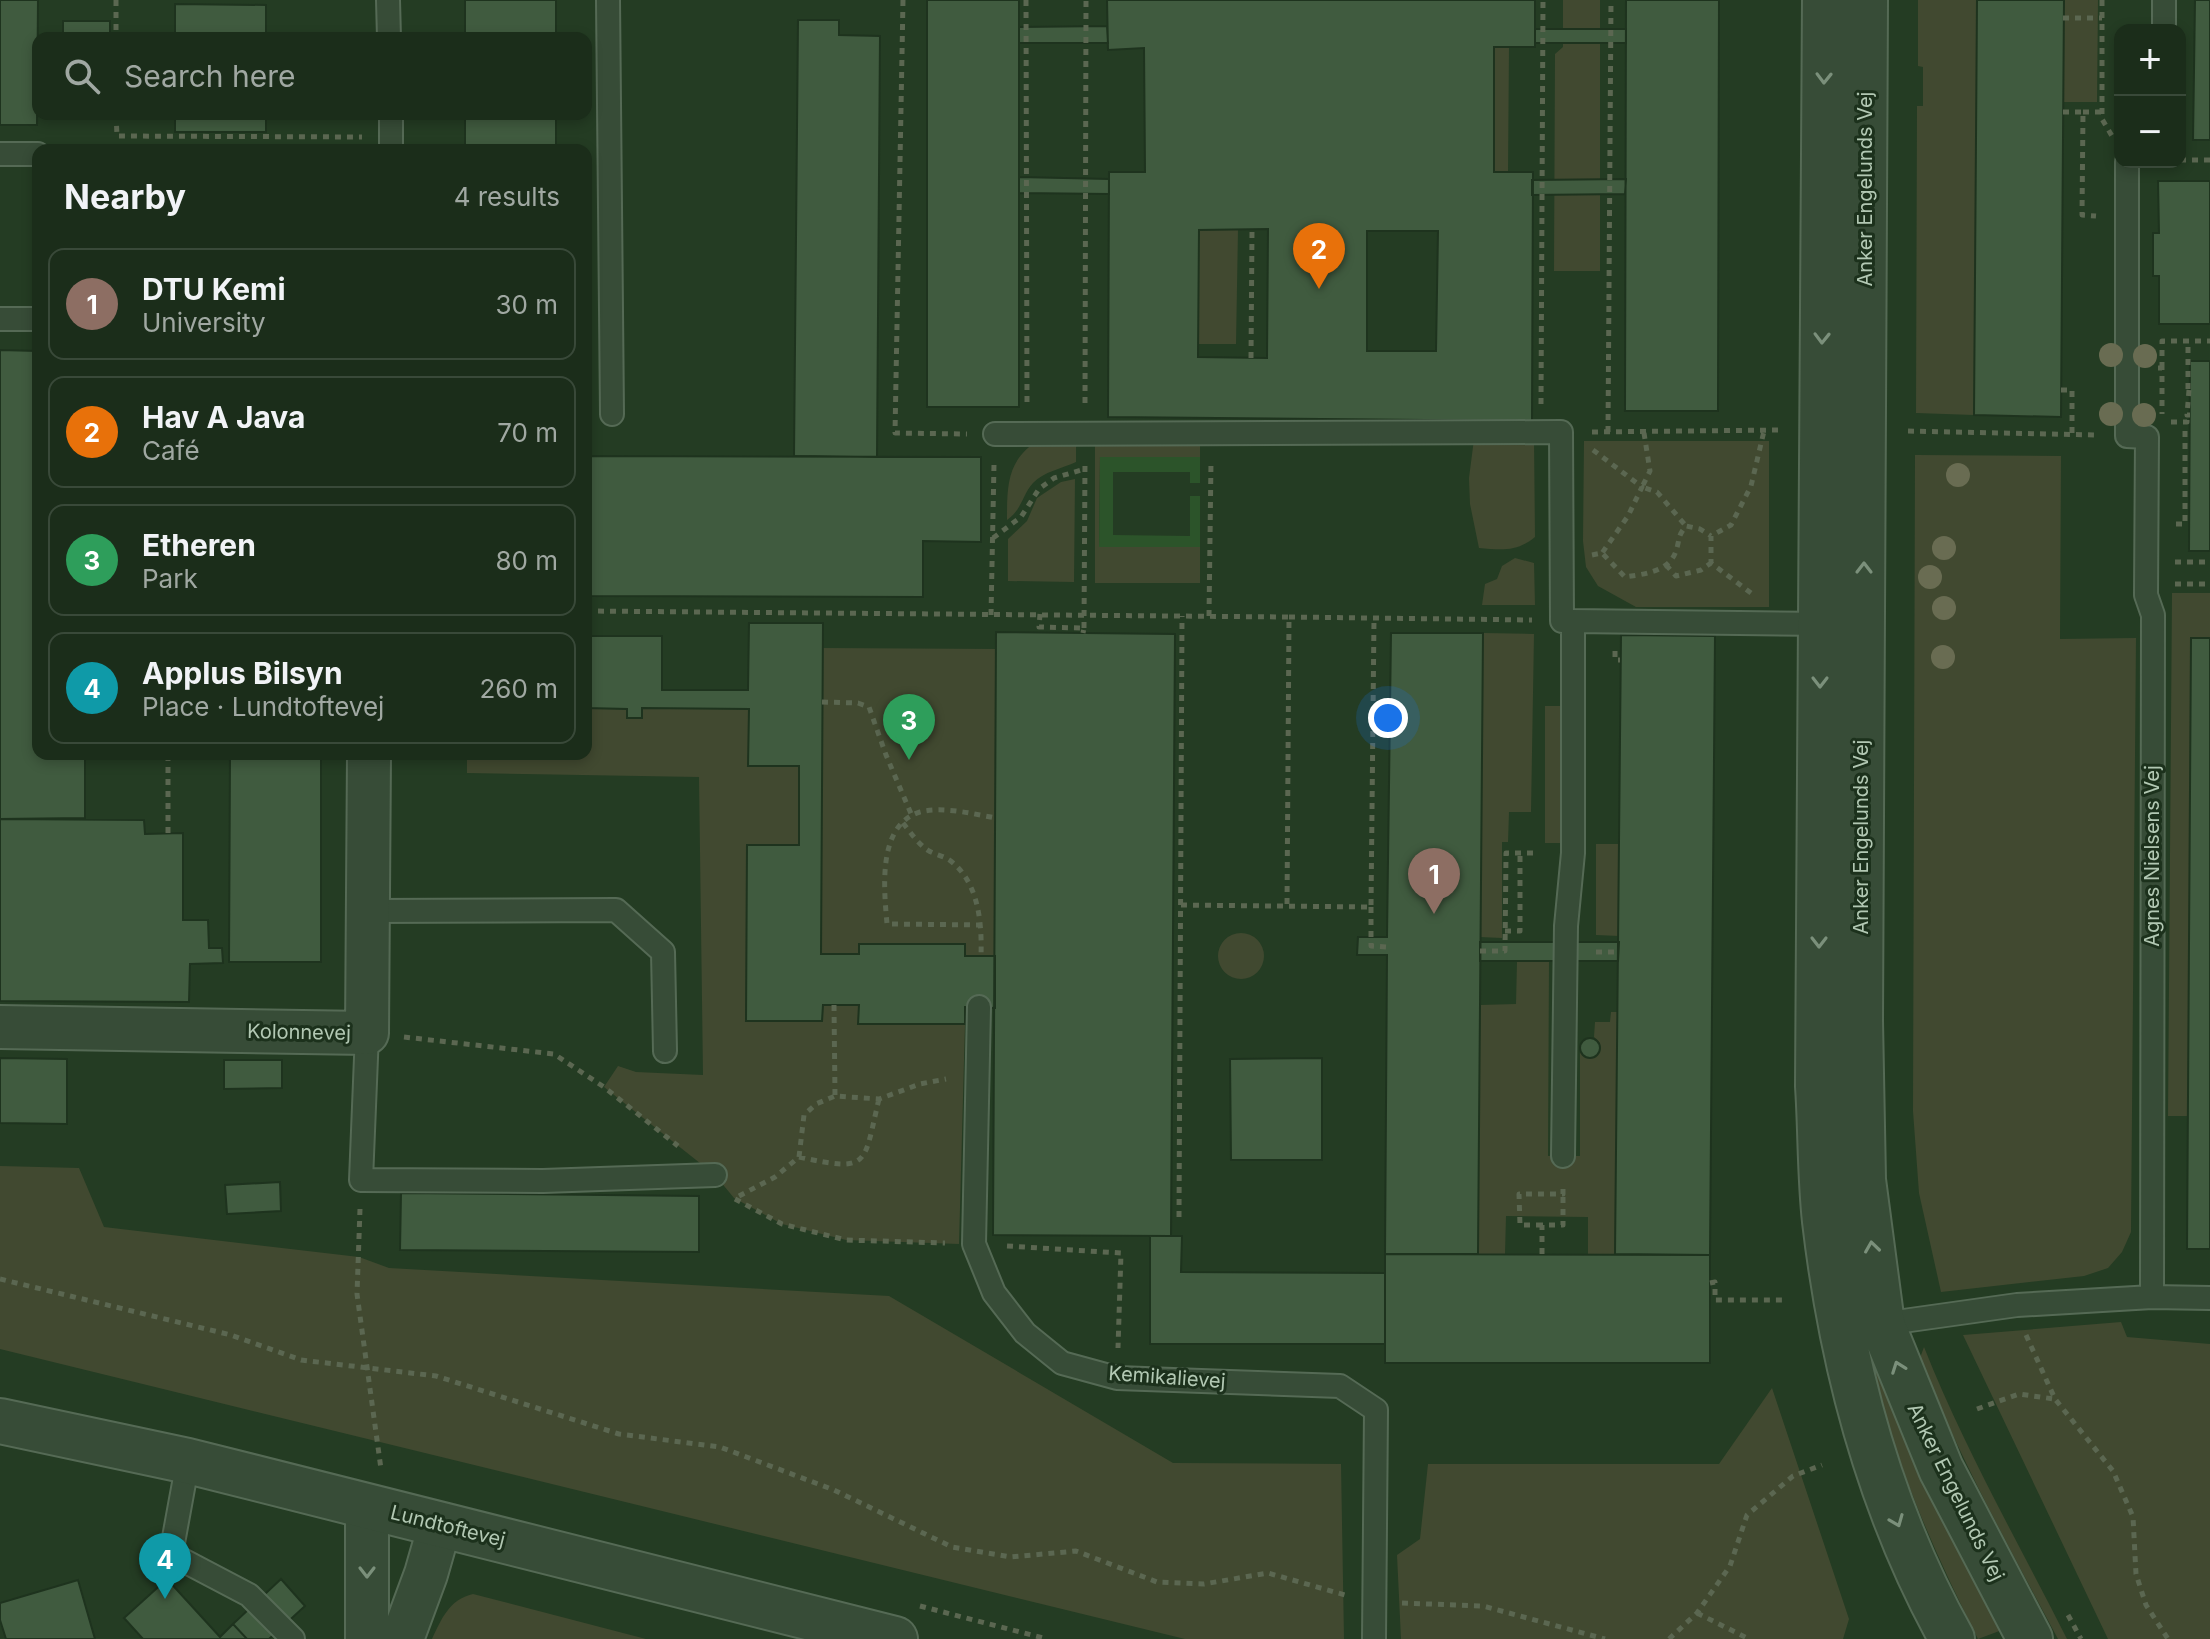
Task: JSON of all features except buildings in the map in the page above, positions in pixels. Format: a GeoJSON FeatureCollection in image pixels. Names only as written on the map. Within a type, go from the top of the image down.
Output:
{"type":"FeatureCollection","features":[{"type":"Feature","properties":{"kind":"street","name":"Anker Engelunds Vej"},"geometry":{"type":"LineString","coordinates":[[1825,0],[1818,1086],[1825,1218],[1838,1315],[1870,1447],[1925,1590],[1952,1639]]}},
{"type":"Feature","properties":{"kind":"street","name":"Anker Engelunds Vej"},"geometry":{"type":"LineString","coordinates":[[1865,0],[1860,1005],[1863,1180],[1882,1324],[1941,1469],[2030,1639]]}},
{"type":"Feature","properties":{"kind":"street","name":"Kolonnevej"},"geometry":{"type":"LineString","coordinates":[[0,1027],[367,1033],[369,760]]}},
{"type":"Feature","properties":{"kind":"street","name":"Lundtoftevej"},"geometry":{"type":"LineString","coordinates":[[0,1421],[188,1461],[374,1487],[440,1525],[895,1639]]}},
{"type":"Feature","properties":{"kind":"street"},"geometry":{"type":"LineString","coordinates":[[367,1639],[374,1487]]}},
{"type":"Feature","properties":{"kind":"street"},"geometry":{"type":"LineString","coordinates":[[402,1639],[440,1525]]}},
{"type":"Feature","properties":{"kind":"lane"},"geometry":{"type":"LineString","coordinates":[[388,0],[389,32]]}},
{"type":"Feature","properties":{"kind":"lane"},"geometry":{"type":"LineString","coordinates":[[608,0],[612,414]]}},
{"type":"Feature","properties":{"kind":"lane"},"geometry":{"type":"LineString","coordinates":[[2164,0],[2164,24]]}},
{"type":"Feature","properties":{"kind":"lane"},"geometry":{"type":"LineString","coordinates":[[391,120],[391,143]]}},
{"type":"Feature","properties":{"kind":"lane"},"geometry":{"type":"LineString","coordinates":[[0,154],[32,154]]}},
{"type":"Feature","properties":{"kind":"lane"},"geometry":{"type":"LineString","coordinates":[[2127,168],[2127,436]]}},
{"type":"Feature","properties":{"kind":"lane"},"geometry":{"type":"LineString","coordinates":[[0,319],[32,319]]}},
{"type":"Feature","properties":{"kind":"lane"},"geometry":{"type":"LineString","coordinates":[[995,434],[1571,432],[1568,621],[1573,853],[1566,926],[1563,1156]]}},
{"type":"Feature","properties":{"kind":"lane","name":"Agnes Nielsens Vej"},"geometry":{"type":"LineString","coordinates":[[2127,436],[2147,437],[2146,595],[2153,615],[2152,1297]]}},
{"type":"Feature","properties":{"kind":"lane"},"geometry":{"type":"LineString","coordinates":[[1568,621],[1863,624]]}},
{"type":"Feature","properties":{"kind":"lane"},"geometry":{"type":"LineString","coordinates":[[368,911],[616,910],[663,952],[665,1051]]}},
{"type":"Feature","properties":{"kind":"lane","name":"Kemikalievej"},"geometry":{"type":"LineString","coordinates":[[979,1007],[974,1244],[994,1293],[1025,1333],[1062,1363],[1117,1378],[1340,1386],[1376,1410],[1374,1639]]}},
{"type":"Feature","properties":{"kind":"lane"},"geometry":{"type":"LineString","coordinates":[[367,1033],[361,1180],[543,1181],[715,1175]]}},
{"type":"Feature","properties":{"kind":"lane"},"geometry":{"type":"LineString","coordinates":[[1882,1324],[2017,1305],[2152,1297],[2210,1298]]}},
{"type":"Feature","properties":{"kind":"lane"},"geometry":{"type":"LineString","coordinates":[[188,1461],[171,1554],[249,1595],[293,1639]]}},
{"type":"Feature","properties":{"kind":"path"},"geometry":{"type":"LineString","coordinates":[[116,0],[116,32]]}},
{"type":"Feature","properties":{"kind":"path"},"geometry":{"type":"LineString","coordinates":[[903,0],[895,433],[995,434],[991,615]]}},
{"type":"Feature","properties":{"kind":"path"},"geometry":{"type":"LineString","coordinates":[[1026,0],[1027,434]]}},
{"type":"Feature","properties":{"kind":"path"},"geometry":{"type":"LineString","coordinates":[[1040,614],[1039,627],[1084,631],[1086,0]]}},
{"type":"Feature","properties":{"kind":"path"},"geometry":{"type":"LineString","coordinates":[[1608,432],[1611,0]]}},
{"type":"Feature","properties":{"kind":"path"},"geometry":{"type":"LineString","coordinates":[[2102,0],[2102,119],[2114,139]]}},
{"type":"Feature","properties":{"kind":"path"},"geometry":{"type":"LineString","coordinates":[[2063,18],[2102,18]]}},
{"type":"Feature","properties":{"kind":"path"},"geometry":{"type":"LineString","coordinates":[[2063,112],[2103,112]]}},
{"type":"Feature","properties":{"kind":"path"},"geometry":{"type":"LineString","coordinates":[[2082,215],[2083,112]]}},
{"type":"Feature","properties":{"kind":"path"},"geometry":{"type":"LineString","coordinates":[[116,120],[117,136],[391,143]]}},
{"type":"Feature","properties":{"kind":"path"},"geometry":{"type":"LineString","coordinates":[[2186,160],[2210,160]]}},
{"type":"Feature","properties":{"kind":"path"},"geometry":{"type":"LineString","coordinates":[[1251,358],[1252,230]]}},
{"type":"Feature","properties":{"kind":"path"},"geometry":{"type":"LineString","coordinates":[[2162,368],[2162,341],[2210,341]]}},
{"type":"Feature","properties":{"kind":"path"},"geometry":{"type":"LineString","coordinates":[[2188,341],[2188,417]]}},
{"type":"Feature","properties":{"kind":"path"},"geometry":{"type":"LineString","coordinates":[[2061,390],[2072,390],[2072,434]]}},
{"type":"Feature","properties":{"kind":"path"},"geometry":{"type":"LineString","coordinates":[[1571,432],[1779,430]]}},
{"type":"Feature","properties":{"kind":"path"},"geometry":{"type":"LineString","coordinates":[[2185,524],[2185,431],[2190,430]]}},
{"type":"Feature","properties":{"kind":"path"},"geometry":{"type":"LineString","coordinates":[[1711,536],[1731,525],[1751,486],[1764,431]]}},
{"type":"Feature","properties":{"kind":"path"},"geometry":{"type":"LineString","coordinates":[[1908,431],[2127,436]]}},
{"type":"Feature","properties":{"kind":"path"},"geometry":{"type":"LineString","coordinates":[[1571,432],[1642,487],[1657,492],[1686,526],[1700,529],[1711,536]]}},
{"type":"Feature","properties":{"kind":"path"},"geometry":{"type":"LineString","coordinates":[[1581,559],[1602,553],[1628,516],[1650,471],[1644,433]]}},
{"type":"Feature","properties":{"kind":"path"},"geometry":{"type":"LineString","coordinates":[[1209,616],[1211,435]]}},
{"type":"Feature","properties":{"kind":"path"},"geometry":{"type":"LineString","coordinates":[[992,539],[1021,517],[1039,489],[1054,478],[1085,469]]}},
{"type":"Feature","properties":{"kind":"path"},"geometry":{"type":"LineString","coordinates":[[1602,553],[1625,577],[1652,572],[1666,565],[1676,552],[1677,537],[1686,526]]}},
{"type":"Feature","properties":{"kind":"path"},"geometry":{"type":"LineString","coordinates":[[1711,536],[1711,563]]}},
{"type":"Feature","properties":{"kind":"path"},"geometry":{"type":"LineString","coordinates":[[2163,562],[2210,562]]}},
{"type":"Feature","properties":{"kind":"path"},"geometry":{"type":"LineString","coordinates":[[1666,565],[1676,576],[1701,570],[1711,563]]}},
{"type":"Feature","properties":{"kind":"path"},"geometry":{"type":"LineString","coordinates":[[1711,563],[1759,599],[1777,624]]}},
{"type":"Feature","properties":{"kind":"path"},"geometry":{"type":"LineString","coordinates":[[2163,584],[2210,584]]}},
{"type":"Feature","properties":{"kind":"path"},"geometry":{"type":"LineString","coordinates":[[592,611],[1568,621]]}},
{"type":"Feature","properties":{"kind":"path"},"geometry":{"type":"LineString","coordinates":[[1179,1217],[1177,921],[1181,905],[1182,616]]}},
{"type":"Feature","properties":{"kind":"path"},"geometry":{"type":"LineString","coordinates":[[1287,906],[1289,617]]}},
{"type":"Feature","properties":{"kind":"path"},"geometry":{"type":"LineString","coordinates":[[1374,618],[1371,946],[1387,947]]}},
{"type":"Feature","properties":{"kind":"path"},"geometry":{"type":"LineString","coordinates":[[1615,648],[1615,660],[1620,660]]}},
{"type":"Feature","properties":{"kind":"path"},"geometry":{"type":"LineString","coordinates":[[822,702],[858,703],[869,707],[912,816]]}},
{"type":"Feature","properties":{"kind":"path"},"geometry":{"type":"LineString","coordinates":[[168,760],[168,833]]}},
{"type":"Feature","properties":{"kind":"path"},"geometry":{"type":"LineString","coordinates":[[982,925],[887,924],[885,871],[892,837],[902,822],[912,816],[921,812],[938,812],[996,818]]}},
{"type":"Feature","properties":{"kind":"path"},"geometry":{"type":"LineString","coordinates":[[902,822],[919,843],[959,868],[971,890],[982,925],[981,956]]}},
{"type":"Feature","properties":{"kind":"path"},"geometry":{"type":"LineString","coordinates":[[1480,951],[1505,951],[1506,853],[1539,853]]}},
{"type":"Feature","properties":{"kind":"path"},"geometry":{"type":"LineString","coordinates":[[1505,931],[1520,931],[1520,853]]}},
{"type":"Feature","properties":{"kind":"path"},"geometry":{"type":"LineString","coordinates":[[1181,905],[1371,907]]}},
{"type":"Feature","properties":{"kind":"path"},"geometry":{"type":"LineString","coordinates":[[834,1005],[835,1096]]}},
{"type":"Feature","properties":{"kind":"path"},"geometry":{"type":"LineString","coordinates":[[367,1033],[554,1054],[604,1087],[715,1175]]}},
{"type":"Feature","properties":{"kind":"path"},"geometry":{"type":"LineString","coordinates":[[978,1081],[942,1079],[879,1099],[835,1096],[816,1104],[804,1115],[799,1157],[775,1177],[734,1198],[782,1224],[846,1240],[1121,1253],[1117,1378]]}},
{"type":"Feature","properties":{"kind":"path"},"geometry":{"type":"LineString","coordinates":[[799,1157],[837,1166],[856,1163],[864,1156],[868,1146],[879,1099]]}},
{"type":"Feature","properties":{"kind":"path"},"geometry":{"type":"LineString","coordinates":[[361,1180],[357,1294],[368,1369],[374,1487]]}},
{"type":"Feature","properties":{"kind":"path"},"geometry":{"type":"LineString","coordinates":[[1563,1191],[1563,1225],[1542,1225],[1520,1225],[1519,1194],[1563,1191]]}},
{"type":"Feature","properties":{"kind":"path"},"geometry":{"type":"LineString","coordinates":[[1542,1225],[1542,1254]]}},
{"type":"Feature","properties":{"kind":"path"},"geometry":{"type":"LineString","coordinates":[[0,1279],[231,1335],[301,1360],[436,1376],[619,1434],[720,1447],[834,1490],[952,1547],[1011,1557],[1076,1551],[1157,1582],[1204,1584],[1268,1573],[1374,1603],[1483,1606],[1605,1639]]}},
{"type":"Feature","properties":{"kind":"path"},"geometry":{"type":"LineString","coordinates":[[1710,1283],[1715,1282],[1715,1300],[1783,1300]]}},
{"type":"Feature","properties":{"kind":"path"},"geometry":{"type":"LineString","coordinates":[[2017,1305],[2030,1346],[2055,1399],[2113,1471],[2133,1517],[2136,1574],[2146,1605],[2168,1639]]}},
{"type":"Feature","properties":{"kind":"path"},"geometry":{"type":"LineString","coordinates":[[1977,1409],[2019,1394],[2055,1399]]}},
{"type":"Feature","properties":{"kind":"path"},"geometry":{"type":"LineString","coordinates":[[1669,1639],[1697,1613],[1730,1566],[1747,1515],[1793,1476],[1822,1465]]}},
{"type":"Feature","properties":{"kind":"path"},"geometry":{"type":"LineString","coordinates":[[2066,1611],[2081,1639]]}},
{"type":"Feature","properties":{"kind":"path"},"geometry":{"type":"LineString","coordinates":[[1697,1613],[1749,1639]]}},
{"type":"Feature","properties":{"kind":"shaded area"},"geometry":{"type":"Polygon","coordinates":[[[1563,0],[1600,0],[1600,271],[1554,271],[1555,54],[1563,47],[1563,0]]]}},
{"type":"Feature","properties":{"kind":"shaded area"},"geometry":{"type":"Polygon","coordinates":[[[1918,0],[1977,0],[1974,415],[1916,413],[1917,106],[1923,106],[1923,67],[1918,66],[1918,0]]]}},
{"type":"Feature","properties":{"kind":"shaded area"},"geometry":{"type":"Polygon","coordinates":[[[2064,0],[2098,0],[2097,102],[2063,102],[2064,0]]]}},
{"type":"Feature","properties":{"kind":"shaded area"},"geometry":{"type":"Polygon","coordinates":[[[1494,47],[1509,47],[1508,172],[1494,172],[1494,47]]]}},
{"type":"Feature","properties":{"kind":"shaded area"},"geometry":{"type":"Polygon","coordinates":[[[1199,230],[1238,230],[1236,344],[1198,344],[1199,230]]]}},
{"type":"Feature","properties":{"kind":"shaded area"},"geometry":{"type":"Polygon","coordinates":[[[1043,438],[1076,438],[1076,462],[1037,479],[1016,512],[1007,520],[1009,483],[1016,463],[1022,454],[1043,438]]]}},
{"type":"Feature","properties":{"kind":"shaded area"},"geometry":{"type":"Polygon","coordinates":[[[1095,439],[1200,439],[1200,457],[1100,457],[1099,546],[1200,547],[1200,583],[1095,583],[1095,439]]]}},
{"type":"Feature","properties":{"kind":"shaded area"},"geometry":{"type":"Polygon","coordinates":[[[1474,439],[1534,440],[1535,537],[1515,548],[1479,548],[1470,504],[1469,478],[1474,439]]]}},
{"type":"Feature","properties":{"kind":"shaded area"},"geometry":{"type":"Polygon","coordinates":[[[1584,441],[1769,441],[1769,607],[1636,607],[1598,586],[1586,567],[1583,541],[1584,441]]]}},
{"type":"Feature","properties":{"kind":"shaded area"},"geometry":{"type":"Polygon","coordinates":[[[1915,455],[2061,456],[2060,639],[2136,638],[2131,1232],[2122,1252],[2108,1268],[2084,1276],[1941,1292],[1919,1193],[1913,1111],[1915,455]]]}},
{"type":"Feature","properties":{"kind":"shaded area"},"geometry":{"type":"Polygon","coordinates":[[[1100,457],[1200,457],[1200,483],[1190,483],[1190,472],[1113,472],[1113,535],[1190,536],[1190,496],[1200,496],[1200,547],[1099,547],[1100,457]]]}},
{"type":"Feature","properties":{"kind":"shaded area"},"geometry":{"type":"Polygon","coordinates":[[[1075,479],[1074,582],[1008,581],[1008,539],[1027,521],[1037,498],[1061,482],[1075,479]]]}},
{"type":"Feature","properties":{"kind":"shaded area"},"geometry":{"type":"Polygon","coordinates":[[[1515,558],[1534,563],[1535,605],[1482,605],[1485,584],[1497,579],[1502,566],[1515,558]]]}},
{"type":"Feature","properties":{"kind":"shaded area"},"geometry":{"type":"Polygon","coordinates":[[[2172,593],[2210,593],[2210,638],[2191,638],[2188,1116],[2168,1116],[2172,593]]]}},
{"type":"Feature","properties":{"kind":"shaded area"},"geometry":{"type":"Polygon","coordinates":[[[1483,633],[1534,634],[1531,812],[1509,812],[1508,842],[1502,842],[1502,938],[1480,937],[1483,633]]]}},
{"type":"Feature","properties":{"kind":"shaded area"},"geometry":{"type":"Polygon","coordinates":[[[823,648],[996,649],[995,956],[965,956],[964,944],[859,944],[859,954],[821,954],[823,648]]]}},
{"type":"Feature","properties":{"kind":"shaded area"},"geometry":{"type":"Polygon","coordinates":[[[1545,706],[1562,706],[1562,843],[1545,843],[1545,706]]]}},
{"type":"Feature","properties":{"kind":"shaded area"},"geometry":{"type":"Polygon","coordinates":[[[592,708],[627,709],[628,718],[642,718],[642,708],[749,709],[749,766],[799,766],[799,845],[747,845],[747,1020],[822,1021],[823,1005],[859,1005],[859,1024],[965,1024],[959,1244],[846,1240],[782,1224],[734,1198],[715,1175],[604,1087],[618,1066],[636,1072],[703,1075],[699,777],[467,773],[467,760],[592,760],[592,708]]]}},
{"type":"Feature","properties":{"kind":"shaded area"},"geometry":{"type":"Polygon","coordinates":[[[1596,844],[1619,844],[1619,936],[1596,935],[1596,844]]]}},
{"type":"Feature","properties":{"kind":"shaded area"},"geometry":{"type":"Polygon","coordinates":[[[1241,933],[1258,939],[1264,956],[1258,973],[1241,979],[1224,973],[1218,956],[1224,939],[1241,933]]]}},
{"type":"Feature","properties":{"kind":"shaded area"},"geometry":{"type":"Polygon","coordinates":[[[1517,962],[1549,962],[1548,1156],[1580,1156],[1580,1049],[1586,1057],[1594,1057],[1599,1052],[1600,1043],[1594,1037],[1595,1022],[1610,1022],[1611,1012],[1618,1012],[1615,1254],[1588,1254],[1588,1217],[1506,1216],[1505,1254],[1478,1254],[1480,1005],[1516,1004],[1517,962]]]}},
{"type":"Feature","properties":{"kind":"shaded area"},"geometry":{"type":"Polygon","coordinates":[[[0,1166],[79,1168],[104,1227],[359,1257],[389,1268],[889,1296],[1173,1463],[1341,1464],[1344,1639],[1185,1639],[0,1349],[0,1166]]]}},
{"type":"Feature","properties":{"kind":"shaded area"},"geometry":{"type":"Polygon","coordinates":[[[2121,1322],[2127,1337],[2210,1344],[2210,1639],[2108,1639],[1963,1335],[2121,1322]]]}},
{"type":"Feature","properties":{"kind":"shaded area"},"geometry":{"type":"Polygon","coordinates":[[[1924,1347],[1974,1458],[2067,1639],[2058,1639],[1967,1466],[1920,1358],[1924,1347]]]}},
{"type":"Feature","properties":{"kind":"shaded area"},"geometry":{"type":"Polygon","coordinates":[[[1873,1360],[1905,1441],[2002,1630],[1978,1639],[1962,1606],[1930,1538],[1903,1468],[1873,1360]]]}},
{"type":"Feature","properties":{"kind":"shaded area"},"geometry":{"type":"Polygon","coordinates":[[[1772,1388],[1849,1619],[1843,1639],[1401,1639],[1397,1555],[1420,1539],[1428,1464],[1719,1464],[1772,1388]]]}},
{"type":"Feature","properties":{"kind":"shaded area"},"geometry":{"type":"Polygon","coordinates":[[[473,1594],[646,1639],[432,1639],[452,1605],[473,1594]]]}},
{"type":"Feature","properties":{"kind":"place","name":"Hav A Java"},"geometry":{"type":"Point","coordinates":[1319,289]}},
{"type":"Feature","properties":{"kind":"place","name":"Etheren"},"geometry":{"type":"Point","coordinates":[909,760]}},
{"type":"Feature","properties":{"kind":"place","name":"DTU Kemi"},"geometry":{"type":"Point","coordinates":[1434,914]}},
{"type":"Feature","properties":{"kind":"place","name":"Applus Bilsyn"},"geometry":{"type":"Point","coordinates":[165,1599]}}]}
